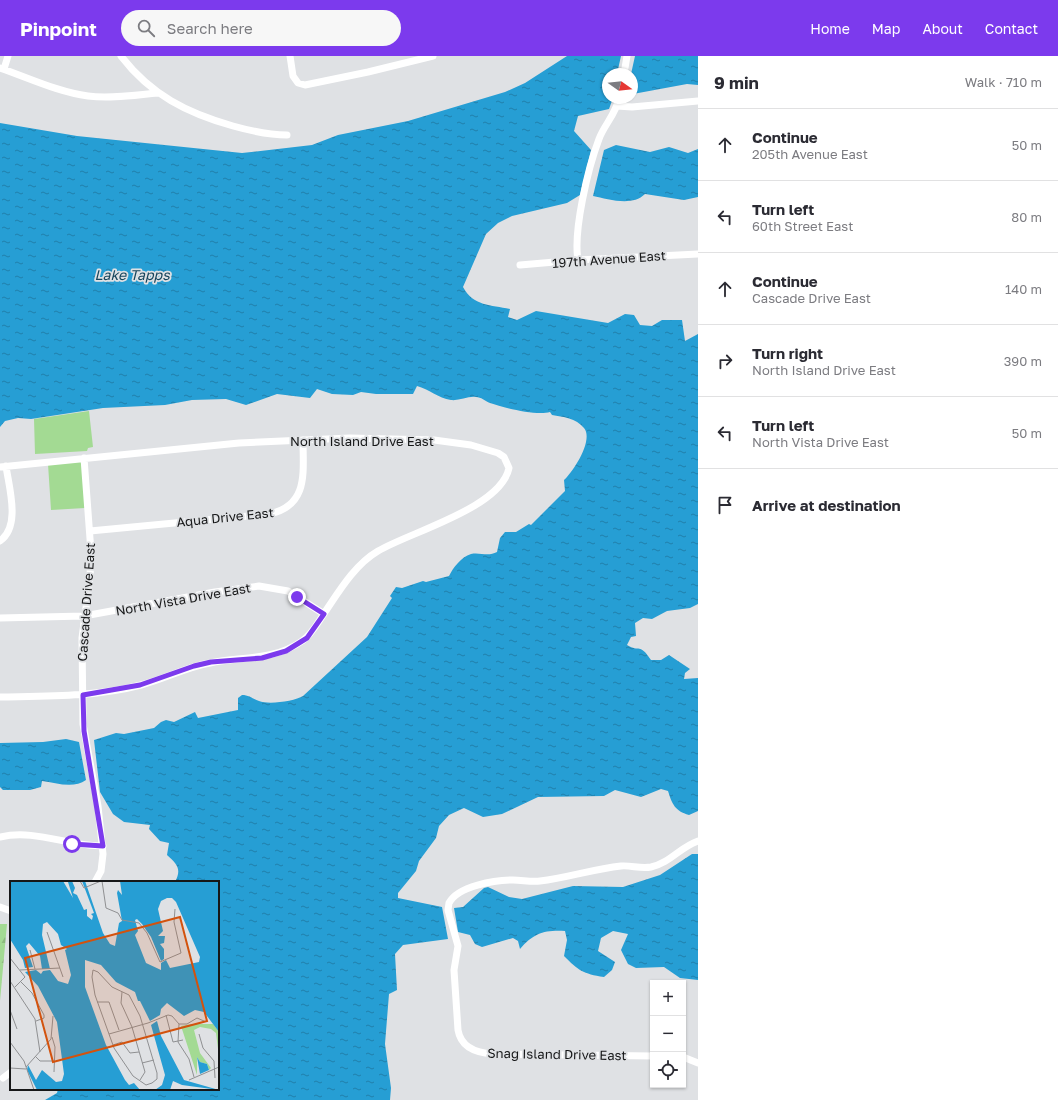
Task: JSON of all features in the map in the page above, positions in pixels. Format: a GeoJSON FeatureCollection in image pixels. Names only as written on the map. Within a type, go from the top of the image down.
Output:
{"type":"FeatureCollection","features":[{"type":"Feature","properties":{"kind":"street"},"geometry":{"type":"LineString","coordinates":[[8,56],[2,68],[48,85],[87,96],[114,97],[158,93]]}},
{"type":"Feature","properties":{"kind":"street"},"geometry":{"type":"LineString","coordinates":[[121,56],[158,93],[186,110],[209,119],[267,134],[287,135]]}},
{"type":"Feature","properties":{"kind":"street"},"geometry":{"type":"LineString","coordinates":[[290,56],[293,76],[298,83],[310,84],[433,56]]}},
{"type":"Feature","properties":{"kind":"street"},"geometry":{"type":"LineString","coordinates":[[625,68],[627,56]]}},
{"type":"Feature","properties":{"kind":"street"},"geometry":{"type":"LineString","coordinates":[[578,260],[576,238],[591,167],[599,139],[617,106],[632,107],[698,101]]}},
{"type":"Feature","properties":{"kind":"street","name":"197th Avenue East"},"geometry":{"type":"LineString","coordinates":[[520,265],[578,260],[698,254]]}},
{"type":"Feature","properties":{"kind":"street","name":"North Island Drive East"},"geometry":{"type":"LineString","coordinates":[[0,697],[83,695],[140,685],[188,668],[206,664],[262,658],[286,651],[307,638],[352,576],[370,556],[390,544],[430,528],[489,497],[504,482],[509,468],[504,457],[498,453],[459,444],[392,438],[239,443],[3,466]]}},
{"type":"Feature","properties":{"kind":"street","name":"Aqua Drive East"},"geometry":{"type":"LineString","coordinates":[[90,531],[269,514],[283,510],[293,502],[301,490],[303,477],[303,440]]}},
{"type":"Feature","properties":{"kind":"street","name":"Cascade Drive East"},"geometry":{"type":"LineString","coordinates":[[84,458],[90,531],[91,569],[82,638],[84,731],[103,846],[101,871],[96,881]]}},
{"type":"Feature","properties":{"kind":"street"},"geometry":{"type":"LineString","coordinates":[[0,541],[10,530],[13,519],[3,466]]}},
{"type":"Feature","properties":{"kind":"street","name":"North Vista Drive East"},"geometry":{"type":"LineString","coordinates":[[0,618],[84,616],[215,592],[259,586],[288,592],[324,614]]}},
{"type":"Feature","properties":{"kind":"street"},"geometry":{"type":"LineString","coordinates":[[0,837],[12,834],[29,834],[81,845],[103,846]]}},
{"type":"Feature","properties":{"kind":"street","name":"Snag Island Drive East"},"geometry":{"type":"LineString","coordinates":[[650,1056],[494,1054],[480,1053],[469,1047],[461,1039],[458,1030],[454,970],[458,946],[448,910],[449,903],[461,892],[488,883],[506,880],[540,881],[622,866],[640,868],[653,866],[670,859],[682,849],[698,841]]}},
{"type":"Feature","properties":{"kind":"street"},"geometry":{"type":"LineString","coordinates":[[0,907],[10,911]]}},
{"type":"Feature","properties":{"kind":"street"},"geometry":{"type":"LineString","coordinates":[[686,1058],[698,1062]]}},
{"type":"Feature","properties":{"kind":"street"},"geometry":{"type":"LineString","coordinates":[[3,1078],[10,1073]]}},
{"type":"Feature","properties":{"kind":"green space"},"geometry":{"type":"Polygon","coordinates":[[[89,411],[93,447],[88,448],[87,451],[35,454],[34,419],[89,411]]]}},
{"type":"Feature","properties":{"kind":"green space"},"geometry":{"type":"Polygon","coordinates":[[[79,461],[82,463],[85,508],[51,510],[48,464],[79,461]]]}},
{"type":"Feature","properties":{"kind":"green space"},"geometry":{"type":"Polygon","coordinates":[[[0,924],[7,924],[0,1001],[0,924]]]}},
{"type":"Feature","properties":{"kind":"water","name":"Lake Tapps"},"geometry":{"type":"Polygon","coordinates":[[[567,56],[621,56],[618,68],[602,68],[602,104],[611,104],[609,109],[578,116],[574,131],[591,150],[580,195],[567,203],[512,216],[498,223],[486,234],[463,287],[467,293],[472,298],[483,304],[510,309],[508,317],[517,320],[536,311],[608,323],[625,314],[634,315],[640,325],[652,326],[662,320],[682,320],[685,341],[698,334],[698,604],[690,608],[667,611],[652,619],[643,618],[635,623],[636,636],[631,637],[627,645],[642,649],[651,660],[661,660],[669,655],[690,669],[685,673],[684,679],[698,678],[698,811],[689,815],[680,811],[671,800],[668,791],[661,789],[641,797],[615,790],[604,796],[538,797],[502,814],[483,817],[464,808],[449,815],[439,826],[436,838],[419,861],[416,871],[398,893],[398,898],[442,907],[448,939],[403,945],[395,954],[397,990],[389,994],[385,1044],[391,1088],[390,1100],[45,1100],[57,1093],[58,1090],[219,1090],[219,881],[175,881],[178,870],[176,864],[167,855],[169,843],[160,841],[149,829],[150,825],[124,822],[113,814],[100,792],[94,740],[116,733],[124,734],[154,728],[166,720],[174,722],[195,712],[198,718],[238,710],[238,698],[242,695],[269,703],[288,701],[303,696],[367,637],[392,598],[390,596],[396,587],[402,588],[423,581],[426,582],[449,576],[458,563],[467,555],[490,554],[497,552],[500,538],[505,532],[516,532],[529,524],[531,525],[565,491],[564,480],[581,456],[586,440],[586,433],[584,428],[577,422],[569,418],[552,415],[550,412],[537,413],[512,409],[490,403],[478,397],[451,400],[417,386],[413,394],[376,394],[361,392],[353,395],[332,394],[317,389],[310,398],[277,394],[246,405],[226,399],[192,400],[165,405],[103,408],[31,419],[18,418],[5,421],[0,427],[0,123],[77,136],[242,153],[312,145],[338,135],[408,121],[505,92],[525,83],[567,56]]]}},
{"type":"Feature","properties":{"kind":"water"},"geometry":{"type":"Polygon","coordinates":[[[635,56],[698,56],[698,85],[687,84],[638,93],[638,68],[632,68],[635,56]]]}},
{"type":"Feature","properties":{"kind":"water"},"geometry":{"type":"Polygon","coordinates":[[[616,145],[650,152],[669,147],[688,153],[698,149],[698,197],[684,200],[645,194],[634,200],[620,201],[593,196],[604,150],[616,145]]]}},
{"type":"Feature","properties":{"kind":"water"},"geometry":{"type":"Polygon","coordinates":[[[66,739],[79,742],[86,780],[81,783],[70,785],[42,781],[41,787],[30,790],[3,790],[0,787],[0,743],[43,742],[66,739]]]}},
{"type":"Feature","properties":{"kind":"water"},"geometry":{"type":"Polygon","coordinates":[[[692,854],[698,854],[698,980],[680,978],[664,967],[636,968],[628,964],[621,950],[628,934],[613,931],[601,938],[598,951],[615,962],[612,970],[604,977],[581,971],[564,956],[567,940],[565,931],[545,932],[535,936],[520,949],[518,941],[513,938],[482,947],[475,944],[470,935],[458,932],[454,908],[463,907],[484,888],[488,887],[509,897],[522,899],[573,886],[623,887],[660,875],[692,854]]]}},
{"type":"Feature","properties":{"kind":"route"},"geometry":{"type":"LineString","coordinates":[[72,844],[103,846],[98,806],[86,747],[83,724],[83,695],[140,685],[158,680],[180,670],[211,662],[262,658],[286,651],[307,638],[324,614],[297,597]]}}]}
